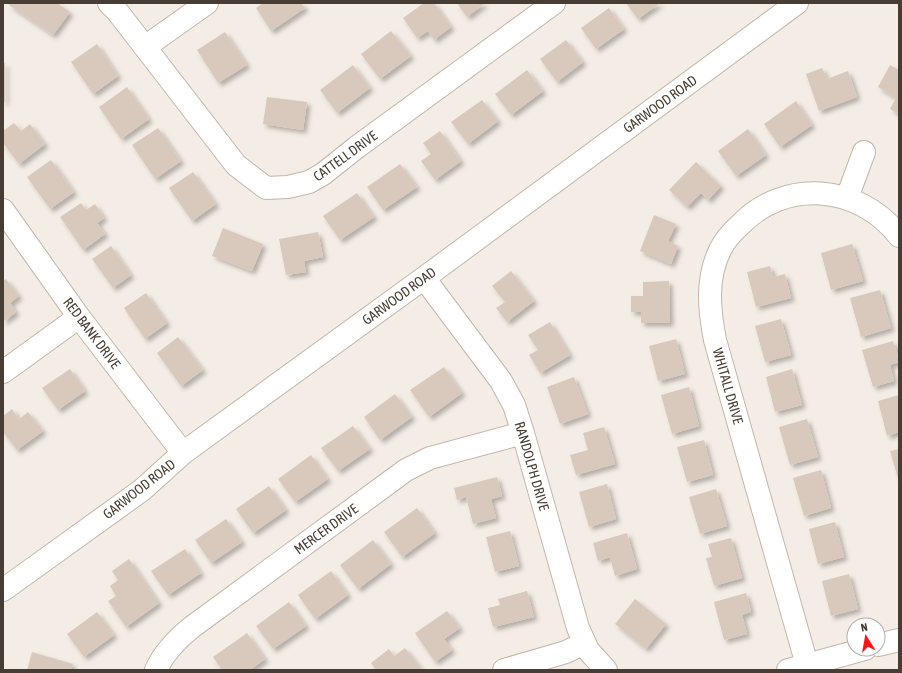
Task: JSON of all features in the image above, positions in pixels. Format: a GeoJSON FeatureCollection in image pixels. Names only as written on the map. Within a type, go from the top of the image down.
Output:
{"type":"FeatureCollection","features":[{"type":"Feature","properties":{"kind":"street","name":"CATTELL DRIVE"},"geometry":{"type":"LineString","coordinates":[[109,3],[117,11],[236,165],[266,188],[288,187],[309,182],[323,174],[357,147],[554,3]]}},
{"type":"Feature","properties":{"kind":"street"},"geometry":{"type":"LineString","coordinates":[[145,47],[207,3]]}},
{"type":"Feature","properties":{"kind":"street","name":"GARWOOD ROAD"},"geometry":{"type":"LineString","coordinates":[[3,590],[142,490],[184,453],[797,3]]}},
{"type":"Feature","properties":{"kind":"street"},"geometry":{"type":"LineString","coordinates":[[847,198],[864,152]]}},
{"type":"Feature","properties":{"kind":"street","name":"WHITALL DRIVE"},"geometry":{"type":"LineString","coordinates":[[797,667],[715,340],[710,308],[712,278],[720,251],[727,238],[748,216],[780,198],[794,194],[826,194],[847,198],[872,211],[893,228],[899,236]]}},
{"type":"Feature","properties":{"kind":"street","name":"RED BANK DRIVE"},"geometry":{"type":"LineString","coordinates":[[3,210],[79,317],[184,453]]}},
{"type":"Feature","properties":{"kind":"street","name":"RANDOLPH DRIVE"},"geometry":{"type":"LineString","coordinates":[[424,278],[501,381],[514,405],[584,643],[592,656],[606,670]]}},
{"type":"Feature","properties":{"kind":"street"},"geometry":{"type":"LineString","coordinates":[[3,372],[79,317]]}},
{"type":"Feature","properties":{"kind":"street","name":"MERCER DRIVE"},"geometry":{"type":"LineString","coordinates":[[156,670],[172,644],[192,627],[406,470],[430,458],[523,433]]}},
{"type":"Feature","properties":{"kind":"street"},"geometry":{"type":"LineString","coordinates":[[886,643],[899,640]]}},
{"type":"Feature","properties":{"kind":"street"},"geometry":{"type":"LineString","coordinates":[[504,670],[566,652],[584,643]]}},
{"type":"Feature","properties":{"kind":"street"},"geometry":{"type":"LineString","coordinates":[[797,667],[846,654]]}},
{"type":"Feature","properties":{"kind":"building"},"geometry":{"type":"Polygon","coordinates":[[[10,3],[57,3],[70,12],[53,35],[9,5],[10,3]]]}},
{"type":"Feature","properties":{"kind":"building"},"geometry":{"type":"Polygon","coordinates":[[[263,3],[301,3],[305,8],[271,31],[256,8],[263,3]]]}},
{"type":"Feature","properties":{"kind":"building"},"geometry":{"type":"Polygon","coordinates":[[[424,3],[434,3],[451,27],[434,40],[428,31],[417,38],[403,18],[424,3]]]}},
{"type":"Feature","properties":{"kind":"building"},"geometry":{"type":"Polygon","coordinates":[[[457,3],[485,3],[467,17],[457,3]]]}},
{"type":"Feature","properties":{"kind":"building"},"geometry":{"type":"Polygon","coordinates":[[[626,3],[660,3],[638,19],[626,3]]]}},
{"type":"Feature","properties":{"kind":"building"},"geometry":{"type":"Polygon","coordinates":[[[609,8],[624,29],[596,49],[581,28],[609,8]]]}},
{"type":"Feature","properties":{"kind":"building"},"geometry":{"type":"Polygon","coordinates":[[[391,31],[411,56],[380,79],[361,54],[391,31]]]}},
{"type":"Feature","properties":{"kind":"building"},"geometry":{"type":"Polygon","coordinates":[[[225,32],[247,65],[218,83],[197,50],[225,32]]]}},
{"type":"Feature","properties":{"kind":"building"},"geometry":{"type":"Polygon","coordinates":[[[566,40],[583,62],[557,82],[540,59],[566,40]]]}},
{"type":"Feature","properties":{"kind":"building"},"geometry":{"type":"Polygon","coordinates":[[[97,44],[118,76],[93,94],[71,62],[97,44]]]}},
{"type":"Feature","properties":{"kind":"building"},"geometry":{"type":"Polygon","coordinates":[[[3,63],[5,63],[5,102],[3,102],[3,63]]]}},
{"type":"Feature","properties":{"kind":"building"},"geometry":{"type":"Polygon","coordinates":[[[353,65],[370,88],[337,113],[320,90],[353,65]]]}},
{"type":"Feature","properties":{"kind":"building"},"geometry":{"type":"Polygon","coordinates":[[[890,65],[899,70],[899,114],[890,109],[896,98],[878,87],[890,65]]]}},
{"type":"Feature","properties":{"kind":"building"},"geometry":{"type":"Polygon","coordinates":[[[822,68],[827,79],[848,71],[857,97],[819,111],[806,74],[822,68]]]}},
{"type":"Feature","properties":{"kind":"building"},"geometry":{"type":"Polygon","coordinates":[[[527,70],[543,91],[511,115],[495,94],[527,70]]]}},
{"type":"Feature","properties":{"kind":"building"},"geometry":{"type":"Polygon","coordinates":[[[127,87],[149,119],[121,139],[99,107],[127,87]]]}},
{"type":"Feature","properties":{"kind":"building"},"geometry":{"type":"Polygon","coordinates":[[[267,97],[307,102],[303,130],[263,124],[267,97]]]}},
{"type":"Feature","properties":{"kind":"building"},"geometry":{"type":"Polygon","coordinates":[[[482,100],[498,121],[468,144],[451,122],[482,100]]]}},
{"type":"Feature","properties":{"kind":"building"},"geometry":{"type":"Polygon","coordinates":[[[796,101],[812,125],[780,147],[764,124],[796,101]]]}},
{"type":"Feature","properties":{"kind":"building"},"geometry":{"type":"Polygon","coordinates":[[[14,123],[21,131],[30,124],[45,144],[19,164],[3,143],[3,131],[14,123]]]}},
{"type":"Feature","properties":{"kind":"building"},"geometry":{"type":"Polygon","coordinates":[[[158,128],[181,161],[155,179],[132,145],[158,128]]]}},
{"type":"Feature","properties":{"kind":"building"},"geometry":{"type":"Polygon","coordinates":[[[748,129],[766,155],[736,176],[718,151],[748,129]]]}},
{"type":"Feature","properties":{"kind":"building"},"geometry":{"type":"Polygon","coordinates":[[[440,131],[461,161],[435,180],[421,161],[431,154],[423,143],[440,131]]]}},
{"type":"Feature","properties":{"kind":"building"},"geometry":{"type":"Polygon","coordinates":[[[51,160],[74,192],[50,209],[27,177],[51,160]]]}},
{"type":"Feature","properties":{"kind":"building"},"geometry":{"type":"Polygon","coordinates":[[[696,162],[721,186],[708,200],[701,193],[687,207],[669,190],[696,162]]]}},
{"type":"Feature","properties":{"kind":"building"},"geometry":{"type":"Polygon","coordinates":[[[400,164],[417,187],[383,210],[367,187],[400,164]]]}},
{"type":"Feature","properties":{"kind":"building"},"geometry":{"type":"Polygon","coordinates":[[[193,172],[216,204],[192,221],[169,188],[193,172]]]}},
{"type":"Feature","properties":{"kind":"building"},"geometry":{"type":"Polygon","coordinates":[[[357,193],[374,217],[340,240],[323,216],[357,193]]]}},
{"type":"Feature","properties":{"kind":"building"},"geometry":{"type":"Polygon","coordinates":[[[81,203],[86,210],[95,204],[104,218],[97,223],[105,234],[83,250],[60,217],[81,203]]]}},
{"type":"Feature","properties":{"kind":"building"},"geometry":{"type":"Polygon","coordinates":[[[654,215],[676,224],[668,241],[678,246],[671,264],[640,251],[654,215]]]}},
{"type":"Feature","properties":{"kind":"building"},"geometry":{"type":"Polygon","coordinates":[[[223,228],[263,244],[252,271],[212,256],[223,228]]]}},
{"type":"Feature","properties":{"kind":"building"},"geometry":{"type":"Polygon","coordinates":[[[318,232],[323,257],[304,261],[306,272],[286,275],[279,239],[318,232]]]}},
{"type":"Feature","properties":{"kind":"building"},"geometry":{"type":"Polygon","coordinates":[[[852,244],[863,281],[831,290],[821,253],[852,244]]]}},
{"type":"Feature","properties":{"kind":"building"},"geometry":{"type":"Polygon","coordinates":[[[111,246],[131,275],[113,288],[92,259],[111,246]]]}},
{"type":"Feature","properties":{"kind":"building"},"geometry":{"type":"Polygon","coordinates":[[[770,266],[773,277],[785,274],[791,298],[756,307],[747,272],[770,266]]]}},
{"type":"Feature","properties":{"kind":"building"},"geometry":{"type":"Polygon","coordinates":[[[511,271],[534,301],[507,322],[496,308],[505,302],[492,286],[511,271]]]}},
{"type":"Feature","properties":{"kind":"building"},"geometry":{"type":"Polygon","coordinates":[[[6,279],[19,296],[10,303],[16,312],[3,322],[3,281],[6,279]]]}},
{"type":"Feature","properties":{"kind":"building"},"geometry":{"type":"Polygon","coordinates":[[[669,281],[670,323],[641,323],[641,312],[631,312],[631,296],[643,296],[643,282],[669,281]]]}},
{"type":"Feature","properties":{"kind":"building"},"geometry":{"type":"Polygon","coordinates":[[[880,290],[891,328],[861,337],[850,298],[880,290]]]}},
{"type":"Feature","properties":{"kind":"building"},"geometry":{"type":"Polygon","coordinates":[[[146,293],[167,323],[145,339],[124,308],[146,293]]]}},
{"type":"Feature","properties":{"kind":"building"},"geometry":{"type":"Polygon","coordinates":[[[781,319],[791,355],[765,362],[755,326],[781,319]]]}},
{"type":"Feature","properties":{"kind":"building"},"geometry":{"type":"Polygon","coordinates":[[[550,322],[570,355],[540,373],[529,355],[538,350],[528,335],[550,322]]]}},
{"type":"Feature","properties":{"kind":"building"},"geometry":{"type":"Polygon","coordinates":[[[178,337],[203,370],[181,386],[157,353],[178,337]]]}},
{"type":"Feature","properties":{"kind":"building"},"geometry":{"type":"Polygon","coordinates":[[[676,339],[685,374],[658,381],[649,346],[676,339]]]}},
{"type":"Feature","properties":{"kind":"building"},"geometry":{"type":"Polygon","coordinates":[[[893,341],[899,360],[899,362],[890,365],[894,381],[873,387],[862,350],[893,341]]]}},
{"type":"Feature","properties":{"kind":"building"},"geometry":{"type":"Polygon","coordinates":[[[444,367],[462,393],[429,417],[410,390],[444,367]]]}},
{"type":"Feature","properties":{"kind":"building"},"geometry":{"type":"Polygon","coordinates":[[[70,369],[85,391],[58,410],[42,388],[70,369]]]}},
{"type":"Feature","properties":{"kind":"building"},"geometry":{"type":"Polygon","coordinates":[[[792,369],[802,405],[775,412],[766,377],[792,369]]]}},
{"type":"Feature","properties":{"kind":"building"},"geometry":{"type":"Polygon","coordinates":[[[574,377],[588,414],[560,424],[547,387],[574,377]]]}},
{"type":"Feature","properties":{"kind":"building"},"geometry":{"type":"Polygon","coordinates":[[[689,387],[699,426],[672,434],[661,395],[689,387]]]}},
{"type":"Feature","properties":{"kind":"building"},"geometry":{"type":"Polygon","coordinates":[[[395,394],[412,417],[380,440],[364,417],[395,394]]]}},
{"type":"Feature","properties":{"kind":"building"},"geometry":{"type":"Polygon","coordinates":[[[899,395],[899,432],[887,436],[878,401],[899,395]]]}},
{"type":"Feature","properties":{"kind":"building"},"geometry":{"type":"Polygon","coordinates":[[[12,409],[19,419],[28,412],[43,431],[17,450],[3,432],[3,416],[12,409]]]}},
{"type":"Feature","properties":{"kind":"building"},"geometry":{"type":"Polygon","coordinates":[[[807,419],[818,457],[790,465],[779,427],[807,419]]]}},
{"type":"Feature","properties":{"kind":"building"},"geometry":{"type":"Polygon","coordinates":[[[353,426],[370,449],[338,471],[321,448],[353,426]]]}},
{"type":"Feature","properties":{"kind":"building"},"geometry":{"type":"Polygon","coordinates":[[[604,427],[615,464],[576,475],[570,455],[588,450],[583,433],[604,427]]]}},
{"type":"Feature","properties":{"kind":"building"},"geometry":{"type":"Polygon","coordinates":[[[704,440],[713,475],[687,482],[677,447],[704,440]]]}},
{"type":"Feature","properties":{"kind":"building"},"geometry":{"type":"Polygon","coordinates":[[[899,449],[899,482],[890,451],[899,449]]]}},
{"type":"Feature","properties":{"kind":"building"},"geometry":{"type":"Polygon","coordinates":[[[311,455],[328,479],[295,502],[278,479],[311,455]]]}},
{"type":"Feature","properties":{"kind":"building"},"geometry":{"type":"Polygon","coordinates":[[[821,470],[831,508],[804,516],[793,478],[821,470]]]}},
{"type":"Feature","properties":{"kind":"building"},"geometry":{"type":"Polygon","coordinates":[[[497,477],[502,496],[491,499],[496,518],[473,524],[466,497],[457,500],[454,488],[497,477]]]}},
{"type":"Feature","properties":{"kind":"building"},"geometry":{"type":"Polygon","coordinates":[[[607,484],[616,519],[589,527],[579,492],[607,484]]]}},
{"type":"Feature","properties":{"kind":"building"},"geometry":{"type":"Polygon","coordinates":[[[269,486],[286,510],[253,533],[236,509],[269,486]]]}},
{"type":"Feature","properties":{"kind":"building"},"geometry":{"type":"Polygon","coordinates":[[[716,489],[727,526],[700,534],[689,497],[716,489]]]}},
{"type":"Feature","properties":{"kind":"building"},"geometry":{"type":"Polygon","coordinates":[[[417,508],[435,533],[402,557],[384,532],[417,508]]]}},
{"type":"Feature","properties":{"kind":"building"},"geometry":{"type":"Polygon","coordinates":[[[226,519],[242,542],[211,563],[195,540],[226,519]]]}},
{"type":"Feature","properties":{"kind":"building"},"geometry":{"type":"Polygon","coordinates":[[[835,522],[844,557],[818,564],[809,529],[835,522]]]}},
{"type":"Feature","properties":{"kind":"building"},"geometry":{"type":"Polygon","coordinates":[[[510,531],[519,566],[495,572],[486,537],[510,531]]]}},
{"type":"Feature","properties":{"kind":"building"},"geometry":{"type":"Polygon","coordinates":[[[627,533],[637,569],[615,576],[610,557],[598,561],[593,543],[627,533]]]}},
{"type":"Feature","properties":{"kind":"building"},"geometry":{"type":"Polygon","coordinates":[[[731,538],[742,578],[714,586],[706,558],[712,557],[708,544],[731,538]]]}},
{"type":"Feature","properties":{"kind":"building"},"geometry":{"type":"Polygon","coordinates":[[[373,540],[391,564],[358,589],[340,565],[373,540]]]}},
{"type":"Feature","properties":{"kind":"building"},"geometry":{"type":"Polygon","coordinates":[[[185,549],[201,573],[168,595],[151,571],[185,549]]]}},
{"type":"Feature","properties":{"kind":"building"},"geometry":{"type":"Polygon","coordinates":[[[129,559],[159,603],[126,627],[108,601],[116,596],[110,586],[118,580],[112,571],[129,559]]]}},
{"type":"Feature","properties":{"kind":"building"},"geometry":{"type":"Polygon","coordinates":[[[331,571],[348,595],[315,619],[298,595],[331,571]]]}},
{"type":"Feature","properties":{"kind":"building"},"geometry":{"type":"Polygon","coordinates":[[[849,574],[858,609],[831,616],[822,581],[849,574]]]}},
{"type":"Feature","properties":{"kind":"building"},"geometry":{"type":"Polygon","coordinates":[[[527,591],[534,617],[493,627],[488,608],[500,605],[498,599],[527,591]]]}},
{"type":"Feature","properties":{"kind":"building"},"geometry":{"type":"Polygon","coordinates":[[[746,593],[751,612],[742,615],[747,634],[724,640],[714,602],[746,593]]]}},
{"type":"Feature","properties":{"kind":"building"},"geometry":{"type":"Polygon","coordinates":[[[635,599],[666,624],[646,649],[615,624],[635,599]]]}},
{"type":"Feature","properties":{"kind":"building"},"geometry":{"type":"Polygon","coordinates":[[[289,602],[306,626],[273,649],[256,626],[289,602]]]}},
{"type":"Feature","properties":{"kind":"building"},"geometry":{"type":"Polygon","coordinates":[[[447,611],[460,628],[444,639],[452,650],[435,662],[415,633],[447,611]]]}},
{"type":"Feature","properties":{"kind":"building"},"geometry":{"type":"Polygon","coordinates":[[[97,612],[114,635],[84,657],[67,634],[97,612]]]}},
{"type":"Feature","properties":{"kind":"building"},"geometry":{"type":"Polygon","coordinates":[[[247,633],[265,659],[250,670],[222,670],[213,657],[247,633]]]}},
{"type":"Feature","properties":{"kind":"building"},"geometry":{"type":"Polygon","coordinates":[[[405,648],[422,670],[376,670],[371,663],[389,649],[394,656],[405,648]]]}},
{"type":"Feature","properties":{"kind":"building"},"geometry":{"type":"Polygon","coordinates":[[[32,652],[73,664],[71,670],[27,670],[32,652]]]}}]}
